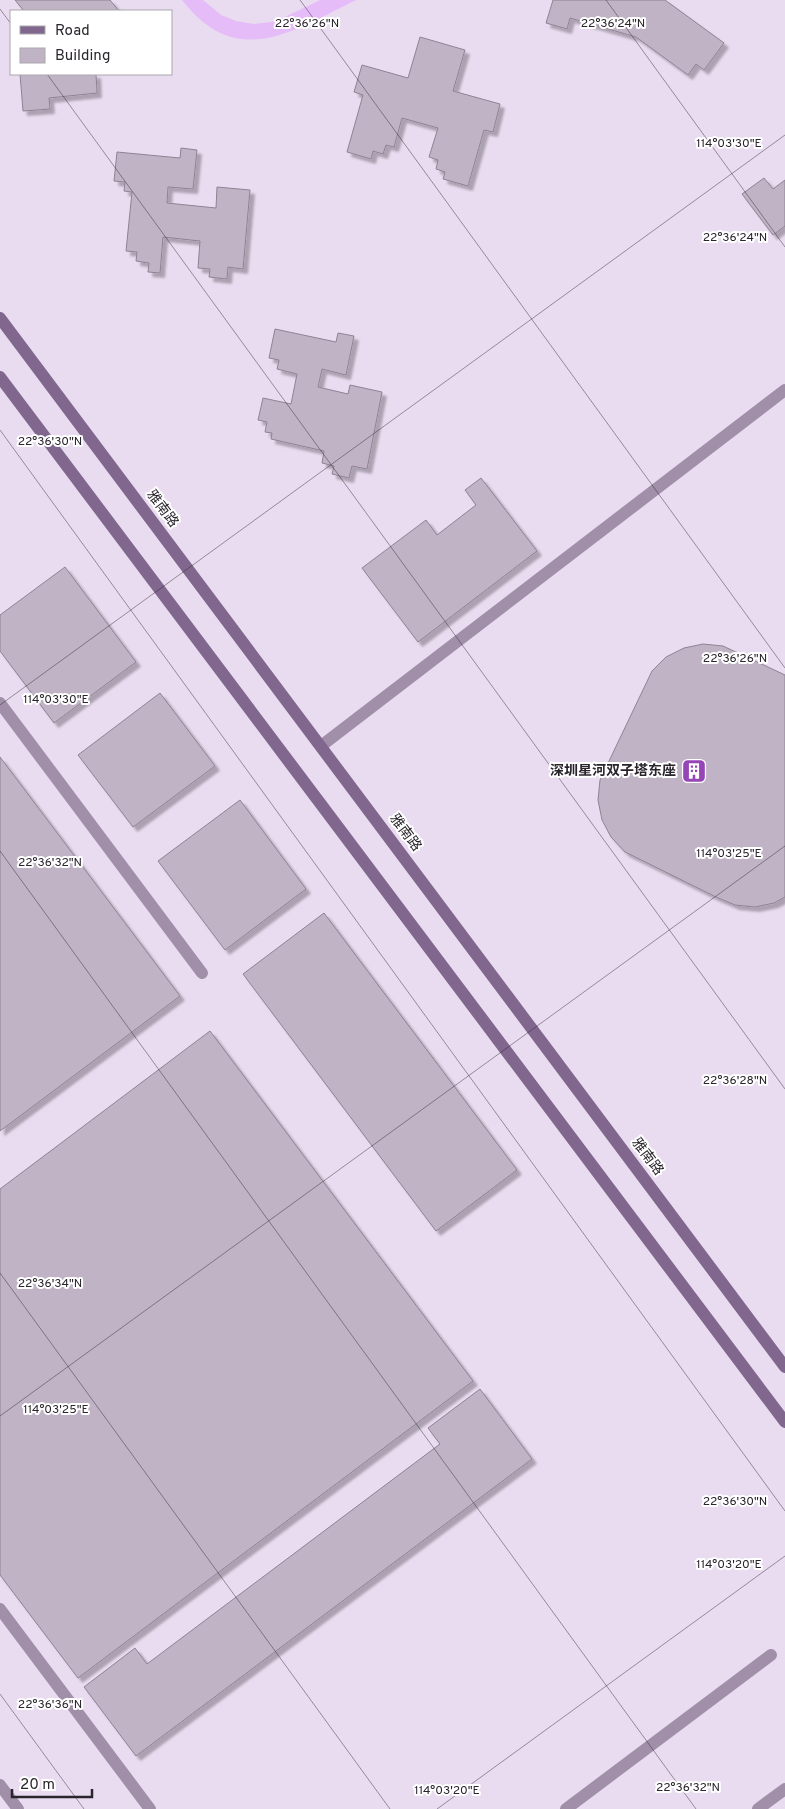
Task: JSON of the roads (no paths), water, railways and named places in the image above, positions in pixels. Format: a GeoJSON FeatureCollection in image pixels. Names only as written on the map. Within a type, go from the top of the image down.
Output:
{"type":"FeatureCollection","features":[{"type":"Feature","properties":{"kind":"street","name":"雅南路"},"geometry":{"type":"LineString","coordinates":[[0,318],[785,1366]]}},
{"type":"Feature","properties":{"kind":"street"},"geometry":{"type":"LineString","coordinates":[[0,377],[785,1422]]}},
{"type":"Feature","properties":{"kind":"street"},"geometry":{"type":"LineString","coordinates":[[320,746],[785,390]]}},
{"type":"Feature","properties":{"kind":"street"},"geometry":{"type":"LineString","coordinates":[[0,703],[202,973]]}},
{"type":"Feature","properties":{"kind":"street"},"geometry":{"type":"LineString","coordinates":[[0,1610],[150,1809]]}},
{"type":"Feature","properties":{"kind":"street"},"geometry":{"type":"LineString","coordinates":[[566,1809],[771,1655]]}},
{"type":"Feature","properties":{"kind":"street"},"geometry":{"type":"LineString","coordinates":[[0,1785],[18,1809]]}},
{"type":"Feature","properties":{"kind":"street"},"geometry":{"type":"LineString","coordinates":[[758,1809],[785,1789]]}},
{"type":"Feature","properties":{"kind":"place","name":"深圳星河双子塔东座"},"geometry":{"type":"Point","coordinates":[694,771]}}]}
